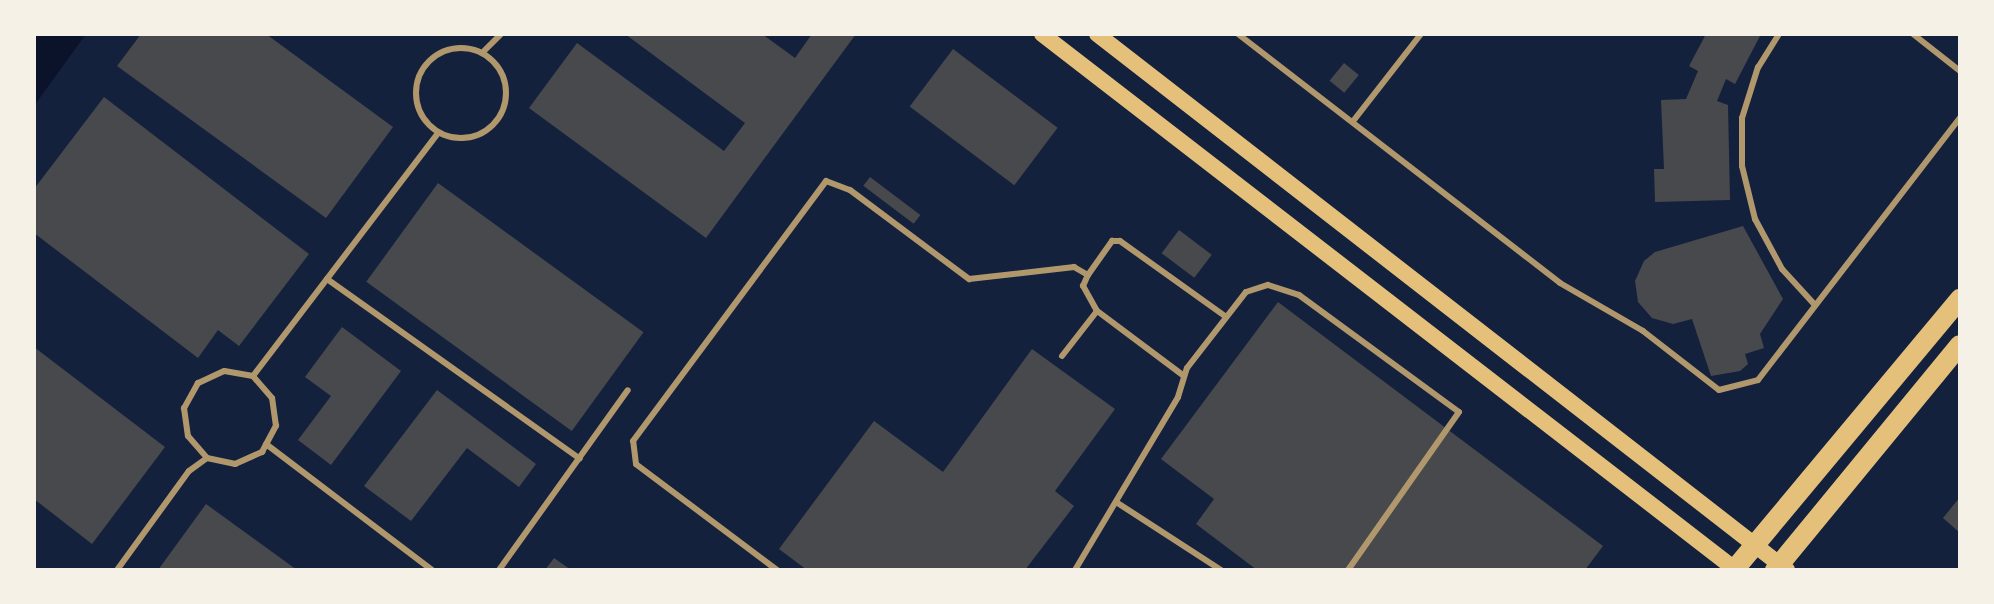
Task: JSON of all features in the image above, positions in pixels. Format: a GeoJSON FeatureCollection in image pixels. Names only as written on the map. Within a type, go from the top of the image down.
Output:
{"type":"FeatureCollection","features":[{"type":"Feature","properties":{"kind":"main road"},"geometry":{"type":"LineString","coordinates":[[1042,34],[1735,570],[1960,299]]}},
{"type":"Feature","properties":{"kind":"main road"},"geometry":{"type":"LineString","coordinates":[[1097,34],[1755,545],[1780,568],[1960,345]]}},
{"type":"Feature","properties":{"kind":"lane"},"geometry":{"type":"LineString","coordinates":[[483,52],[501,34]]}},
{"type":"Feature","properties":{"kind":"lane"},"geometry":{"type":"LineString","coordinates":[[1238,34],[1354,120],[1560,283],[1643,331],[1719,390],[1758,380],[1960,118]]}},
{"type":"Feature","properties":{"kind":"lane"},"geometry":{"type":"LineString","coordinates":[[1354,120],[1421,34]]}},
{"type":"Feature","properties":{"kind":"lane"},"geometry":{"type":"LineString","coordinates":[[1779,34],[1758,67],[1742,118],[1742,166],[1755,219],[1782,269],[1815,305]]}},
{"type":"Feature","properties":{"kind":"lane"},"geometry":{"type":"LineString","coordinates":[[1913,34],[1960,71]]}},
{"type":"Feature","properties":{"kind":"lane"},"geometry":{"type":"LineString","coordinates":[[455,47],[483,52],[503,74],[506,102],[499,115],[492,127],[466,139],[438,133],[418,112],[415,83],[429,58],[455,47]]}},
{"type":"Feature","properties":{"kind":"lane"},"geometry":{"type":"LineString","coordinates":[[253,376],[438,133]]}},
{"type":"Feature","properties":{"kind":"lane"},"geometry":{"type":"LineString","coordinates":[[777,570],[636,464],[633,441],[826,181],[850,190],[969,279],[1074,267],[1088,275]]}},
{"type":"Feature","properties":{"kind":"lane"},"geometry":{"type":"LineString","coordinates":[[1184,376],[1097,311],[1083,286],[1112,241],[1120,241],[1226,317]]}},
{"type":"Feature","properties":{"kind":"lane"},"geometry":{"type":"LineString","coordinates":[[327,279],[580,459]]}},
{"type":"Feature","properties":{"kind":"lane"},"geometry":{"type":"LineString","coordinates":[[1075,570],[1178,397],[1184,376],[1246,292],[1268,285],[1299,295],[1459,412],[1348,570]]}},
{"type":"Feature","properties":{"kind":"lane"},"geometry":{"type":"LineString","coordinates":[[1062,356],[1097,311]]}},
{"type":"Feature","properties":{"kind":"lane"},"geometry":{"type":"LineString","coordinates":[[224,371],[253,376],[272,398],[276,426],[266,444],[262,452],[235,464],[207,458],[188,436],[184,408],[198,383],[224,371]]}},
{"type":"Feature","properties":{"kind":"lane"},"geometry":{"type":"LineString","coordinates":[[499,570],[628,390]]}},
{"type":"Feature","properties":{"kind":"lane"},"geometry":{"type":"LineString","coordinates":[[266,444],[432,570]]}},
{"type":"Feature","properties":{"kind":"lane"},"geometry":{"type":"LineString","coordinates":[[117,570],[189,471],[207,458]]}},
{"type":"Feature","properties":{"kind":"lane"},"geometry":{"type":"LineString","coordinates":[[1116,502],[1221,570]]}},
{"type":"Feature","properties":{"kind":"water"},"geometry":{"type":"Polygon","coordinates":[[[34,34],[86,34],[34,106],[34,34]]]}},
{"type":"Feature","properties":{"kind":"building"},"geometry":{"type":"Polygon","coordinates":[[[141,34],[266,34],[393,127],[326,218],[117,66],[141,34]]]}},
{"type":"Feature","properties":{"kind":"building"},"geometry":{"type":"Polygon","coordinates":[[[625,34],[762,34],[795,58],[812,34],[856,34],[706,238],[529,108],[577,43],[724,151],[745,123],[625,34]]]}},
{"type":"Feature","properties":{"kind":"building"},"geometry":{"type":"Polygon","coordinates":[[[1706,34],[1761,34],[1735,84],[1726,79],[1717,101],[1728,105],[1730,200],[1655,202],[1654,169],[1664,169],[1661,100],[1686,99],[1698,71],[1689,66],[1706,34]]]}},
{"type":"Feature","properties":{"kind":"building"},"geometry":{"type":"Polygon","coordinates":[[[953,49],[1058,128],[1014,185],[910,107],[953,49]]]}},
{"type":"Feature","properties":{"kind":"building"},"geometry":{"type":"Polygon","coordinates":[[[1344,63],[1359,75],[1344,93],[1330,81],[1344,63]]]}},
{"type":"Feature","properties":{"kind":"building"},"geometry":{"type":"Polygon","coordinates":[[[104,97],[309,254],[239,346],[218,330],[198,358],[34,233],[34,189],[104,97]]]}},
{"type":"Feature","properties":{"kind":"building"},"geometry":{"type":"Polygon","coordinates":[[[870,177],[920,215],[914,224],[863,186],[870,177]]]}},
{"type":"Feature","properties":{"kind":"building"},"geometry":{"type":"Polygon","coordinates":[[[438,183],[643,332],[572,431],[366,282],[438,183]]]}},
{"type":"Feature","properties":{"kind":"building"},"geometry":{"type":"Polygon","coordinates":[[[1743,226],[1783,299],[1760,334],[1764,348],[1745,354],[1748,364],[1740,371],[1711,376],[1692,319],[1673,324],[1652,318],[1638,302],[1635,281],[1644,261],[1655,252],[1743,226]]]}},
{"type":"Feature","properties":{"kind":"building"},"geometry":{"type":"Polygon","coordinates":[[[1179,230],[1212,255],[1194,278],[1162,253],[1179,230]]]}},
{"type":"Feature","properties":{"kind":"building"},"geometry":{"type":"Polygon","coordinates":[[[1278,302],[1603,546],[1585,570],[1257,570],[1196,524],[1214,499],[1161,459],[1278,302]]]}},
{"type":"Feature","properties":{"kind":"building"},"geometry":{"type":"Polygon","coordinates":[[[342,327],[401,371],[331,465],[298,440],[331,396],[305,377],[342,327]]]}},
{"type":"Feature","properties":{"kind":"building"},"geometry":{"type":"Polygon","coordinates":[[[34,347],[165,447],[92,544],[34,499],[34,347]]]}},
{"type":"Feature","properties":{"kind":"building"},"geometry":{"type":"Polygon","coordinates":[[[1032,349],[1115,409],[1055,491],[1074,506],[1025,570],[807,570],[779,549],[874,421],[943,472],[1032,349]]]}},
{"type":"Feature","properties":{"kind":"building"},"geometry":{"type":"Polygon","coordinates":[[[437,390],[536,464],[519,487],[467,448],[411,521],[364,486],[437,390]]]}},
{"type":"Feature","properties":{"kind":"building"},"geometry":{"type":"Polygon","coordinates":[[[1960,497],[1960,533],[1943,518],[1960,497]]]}},
{"type":"Feature","properties":{"kind":"building"},"geometry":{"type":"Polygon","coordinates":[[[206,504],[297,570],[158,570],[206,504]]]}},
{"type":"Feature","properties":{"kind":"building"},"geometry":{"type":"Polygon","coordinates":[[[554,558],[571,570],[545,570],[554,558]]]}}]}
